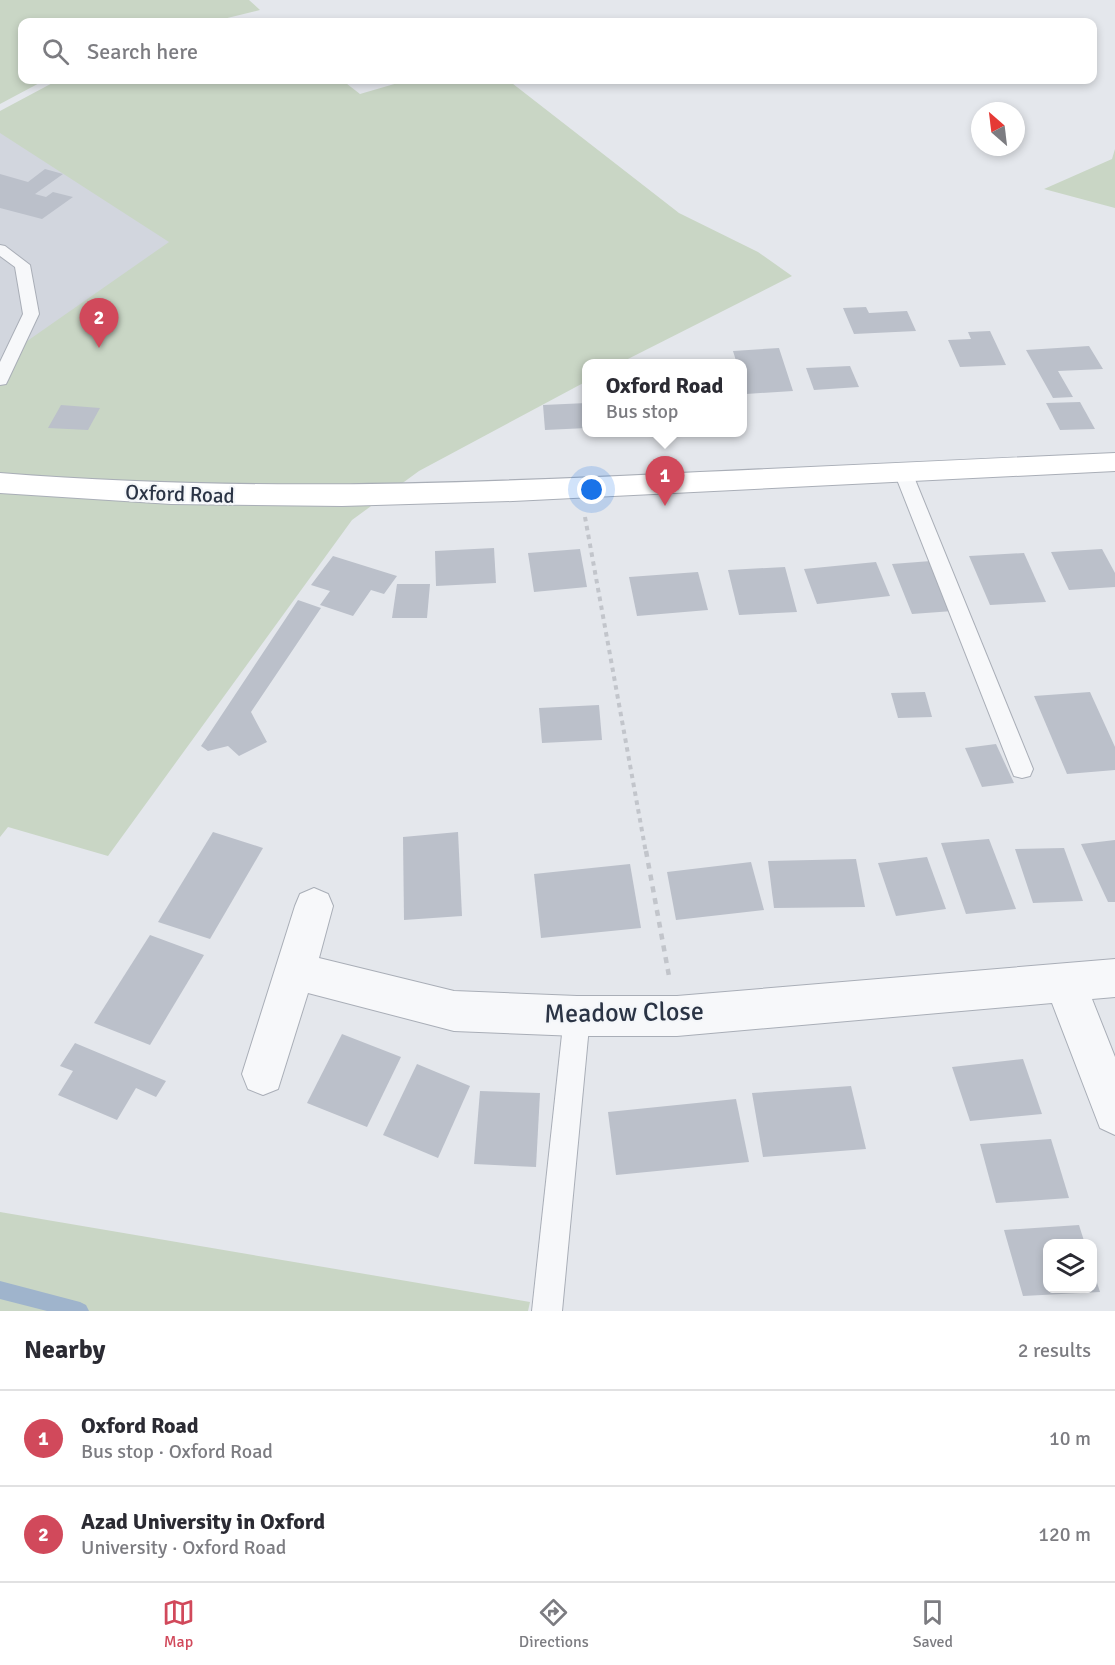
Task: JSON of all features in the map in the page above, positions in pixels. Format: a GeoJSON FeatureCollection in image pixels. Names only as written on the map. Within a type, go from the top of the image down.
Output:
{"type":"FeatureCollection","features":[{"type":"Feature","properties":{"kind":"main road","name":"Oxford Road"},"geometry":{"type":"LineString","coordinates":[[0,483],[162,495],[292,498],[579,490],[1115,462]]}},
{"type":"Feature","properties":{"kind":"street"},"geometry":{"type":"LineString","coordinates":[[263,1074],[314,906]]}},
{"type":"Feature","properties":{"kind":"street","name":"Meadow Close"},"geometry":{"type":"LineString","coordinates":[[295,971],[454,1011],[577,1016],[677,1016],[1115,978]]}},
{"type":"Feature","properties":{"kind":"street"},"geometry":{"type":"LineString","coordinates":[[1065,982],[1115,1113]]}},
{"type":"Feature","properties":{"kind":"lane"},"geometry":{"type":"LineString","coordinates":[[0,249],[22,265],[31,314],[0,380]]}},
{"type":"Feature","properties":{"kind":"lane"},"geometry":{"type":"LineString","coordinates":[[903,472],[1022,769]]}},
{"type":"Feature","properties":{"kind":"lane"},"geometry":{"type":"LineString","coordinates":[[547,1311],[577,1016]]}},
{"type":"Feature","properties":{"kind":"path"},"geometry":{"type":"LineString","coordinates":[[579,490],[677,1016]]}},
{"type":"Feature","properties":{"kind":"shaded area"},"geometry":{"type":"Polygon","coordinates":[[[0,117],[262,241],[0,456],[0,117]]]}},
{"type":"Feature","properties":{"kind":"green space"},"geometry":{"type":"Polygon","coordinates":[[[0,0],[249,0],[260,10],[227,18],[18,18],[18,84],[38,84],[0,104],[0,0]]]}},
{"type":"Feature","properties":{"kind":"green space"},"geometry":{"type":"Polygon","coordinates":[[[51,84],[347,84],[360,94],[394,84],[513,84],[679,213],[758,252],[792,276],[628,359],[582,359],[582,384],[419,471],[352,520],[108,856],[8,827],[0,837],[0,360],[169,242],[0,133],[0,111],[51,84]]]}},
{"type":"Feature","properties":{"kind":"green space"},"geometry":{"type":"Polygon","coordinates":[[[1115,149],[1115,208],[1044,189],[1112,159],[1115,149]]]}},
{"type":"Feature","properties":{"kind":"green space"},"geometry":{"type":"Polygon","coordinates":[[[0,1212],[530,1302],[528,1311],[0,1311],[0,1212]]]}},
{"type":"Feature","properties":{"kind":"building"},"geometry":{"type":"Polygon","coordinates":[[[45,169],[63,174],[35,194],[46,197],[53,192],[73,197],[42,219],[0,208],[0,174],[28,182],[45,169]]]}},
{"type":"Feature","properties":{"kind":"building"},"geometry":{"type":"Polygon","coordinates":[[[866,307],[869,313],[907,311],[916,331],[854,334],[843,308],[866,307]]]}},
{"type":"Feature","properties":{"kind":"building"},"geometry":{"type":"Polygon","coordinates":[[[990,331],[1006,365],[960,367],[948,340],[971,339],[968,332],[990,331]]]}},
{"type":"Feature","properties":{"kind":"building"},"geometry":{"type":"Polygon","coordinates":[[[1089,346],[1103,369],[1058,371],[1073,397],[1053,398],[1026,350],[1089,346]]]}},
{"type":"Feature","properties":{"kind":"building"},"geometry":{"type":"Polygon","coordinates":[[[779,348],[793,391],[747,394],[747,359],[735,359],[733,351],[779,348]]]}},
{"type":"Feature","properties":{"kind":"building"},"geometry":{"type":"Polygon","coordinates":[[[850,366],[859,387],[814,390],[806,368],[850,366]]]}},
{"type":"Feature","properties":{"kind":"building"},"geometry":{"type":"Polygon","coordinates":[[[1080,402],[1095,429],[1060,430],[1046,403],[1080,402]]]}},
{"type":"Feature","properties":{"kind":"building"},"geometry":{"type":"Polygon","coordinates":[[[582,403],[582,428],[545,430],[543,405],[582,403]]]}},
{"type":"Feature","properties":{"kind":"building"},"geometry":{"type":"Polygon","coordinates":[[[61,405],[100,408],[88,430],[48,428],[61,405]]]}},
{"type":"Feature","properties":{"kind":"building"},"geometry":{"type":"Polygon","coordinates":[[[494,548],[496,583],[436,586],[435,551],[494,548]]]}},
{"type":"Feature","properties":{"kind":"building"},"geometry":{"type":"Polygon","coordinates":[[[580,549],[587,587],[534,592],[528,553],[580,549]]]}},
{"type":"Feature","properties":{"kind":"building"},"geometry":{"type":"Polygon","coordinates":[[[1102,549],[1115,573],[1115,587],[1069,590],[1051,552],[1102,549]]]}},
{"type":"Feature","properties":{"kind":"building"},"geometry":{"type":"Polygon","coordinates":[[[1024,553],[1046,602],[990,605],[969,556],[1024,553]]]}},
{"type":"Feature","properties":{"kind":"building"},"geometry":{"type":"Polygon","coordinates":[[[333,556],[397,576],[384,594],[371,590],[353,616],[320,605],[330,591],[311,585],[333,556]]]}},
{"type":"Feature","properties":{"kind":"building"},"geometry":{"type":"Polygon","coordinates":[[[931,561],[953,611],[912,614],[892,564],[931,561]]]}},
{"type":"Feature","properties":{"kind":"building"},"geometry":{"type":"Polygon","coordinates":[[[876,562],[890,596],[817,604],[804,569],[876,562]]]}},
{"type":"Feature","properties":{"kind":"building"},"geometry":{"type":"Polygon","coordinates":[[[785,567],[797,612],[739,615],[728,570],[785,567]]]}},
{"type":"Feature","properties":{"kind":"building"},"geometry":{"type":"Polygon","coordinates":[[[698,572],[708,610],[637,616],[629,577],[698,572]]]}},
{"type":"Feature","properties":{"kind":"building"},"geometry":{"type":"Polygon","coordinates":[[[397,584],[430,584],[427,618],[392,618],[397,584]]]}},
{"type":"Feature","properties":{"kind":"building"},"geometry":{"type":"Polygon","coordinates":[[[298,600],[321,608],[251,712],[267,742],[239,756],[228,746],[208,751],[201,746],[298,600]]]}},
{"type":"Feature","properties":{"kind":"building"},"geometry":{"type":"Polygon","coordinates":[[[925,692],[932,717],[898,718],[891,693],[925,692]]]}},
{"type":"Feature","properties":{"kind":"building"},"geometry":{"type":"Polygon","coordinates":[[[1090,692],[1115,747],[1115,770],[1067,774],[1034,696],[1090,692]]]}},
{"type":"Feature","properties":{"kind":"building"},"geometry":{"type":"Polygon","coordinates":[[[599,705],[602,740],[542,743],[539,708],[599,705]]]}},
{"type":"Feature","properties":{"kind":"building"},"geometry":{"type":"Polygon","coordinates":[[[996,744],[1014,783],[982,787],[965,748],[996,744]]]}},
{"type":"Feature","properties":{"kind":"building"},"geometry":{"type":"Polygon","coordinates":[[[213,832],[263,848],[210,939],[158,922],[213,832]]]}},
{"type":"Feature","properties":{"kind":"building"},"geometry":{"type":"Polygon","coordinates":[[[458,832],[462,916],[404,920],[403,837],[458,832]]]}},
{"type":"Feature","properties":{"kind":"building"},"geometry":{"type":"Polygon","coordinates":[[[989,839],[1016,909],[966,914],[941,843],[989,839]]]}},
{"type":"Feature","properties":{"kind":"building"},"geometry":{"type":"Polygon","coordinates":[[[1115,840],[1115,902],[1108,902],[1081,844],[1115,840]]]}},
{"type":"Feature","properties":{"kind":"building"},"geometry":{"type":"Polygon","coordinates":[[[1064,848],[1083,901],[1033,903],[1015,849],[1064,848]]]}},
{"type":"Feature","properties":{"kind":"building"},"geometry":{"type":"Polygon","coordinates":[[[927,857],[946,909],[896,916],[878,863],[927,857]]]}},
{"type":"Feature","properties":{"kind":"building"},"geometry":{"type":"Polygon","coordinates":[[[856,859],[865,907],[774,908],[768,861],[856,859]]]}},
{"type":"Feature","properties":{"kind":"building"},"geometry":{"type":"Polygon","coordinates":[[[751,862],[764,910],[676,920],[667,872],[751,862]]]}},
{"type":"Feature","properties":{"kind":"building"},"geometry":{"type":"Polygon","coordinates":[[[630,864],[641,928],[541,938],[534,874],[630,864]]]}},
{"type":"Feature","properties":{"kind":"building"},"geometry":{"type":"Polygon","coordinates":[[[150,935],[204,955],[150,1045],[94,1023],[150,935]]]}},
{"type":"Feature","properties":{"kind":"building"},"geometry":{"type":"Polygon","coordinates":[[[342,1034],[401,1057],[367,1127],[307,1103],[342,1034]]]}},
{"type":"Feature","properties":{"kind":"building"},"geometry":{"type":"Polygon","coordinates":[[[75,1043],[166,1081],[156,1097],[136,1088],[117,1120],[58,1095],[73,1071],[60,1066],[75,1043]]]}},
{"type":"Feature","properties":{"kind":"building"},"geometry":{"type":"Polygon","coordinates":[[[1023,1059],[1042,1114],[970,1121],[952,1067],[1023,1059]]]}},
{"type":"Feature","properties":{"kind":"building"},"geometry":{"type":"Polygon","coordinates":[[[417,1064],[470,1086],[438,1158],[383,1135],[417,1064]]]}},
{"type":"Feature","properties":{"kind":"building"},"geometry":{"type":"Polygon","coordinates":[[[851,1086],[866,1149],[763,1157],[752,1093],[851,1086]]]}},
{"type":"Feature","properties":{"kind":"building"},"geometry":{"type":"Polygon","coordinates":[[[480,1091],[540,1093],[536,1167],[474,1164],[480,1091]]]}},
{"type":"Feature","properties":{"kind":"building"},"geometry":{"type":"Polygon","coordinates":[[[736,1099],[749,1162],[616,1175],[608,1112],[736,1099]]]}},
{"type":"Feature","properties":{"kind":"building"},"geometry":{"type":"Polygon","coordinates":[[[1051,1139],[1069,1198],[996,1203],[980,1144],[1051,1139]]]}},
{"type":"Feature","properties":{"kind":"building"},"geometry":{"type":"Polygon","coordinates":[[[1079,1225],[1083,1239],[1043,1239],[1043,1293],[1081,1293],[1023,1296],[1004,1230],[1079,1225]]]}},
{"type":"Feature","properties":{"kind":"waterway"},"geometry":{"type":"LineString","coordinates":[[0,1290],[80,1311]]}},
{"type":"Feature","properties":{"kind":"place","name":"Azad University in Oxford"},"geometry":{"type":"Point","coordinates":[99,348]}},
{"type":"Feature","properties":{"kind":"place","name":"Oxford Road"},"geometry":{"type":"Point","coordinates":[665,506]}}]}
